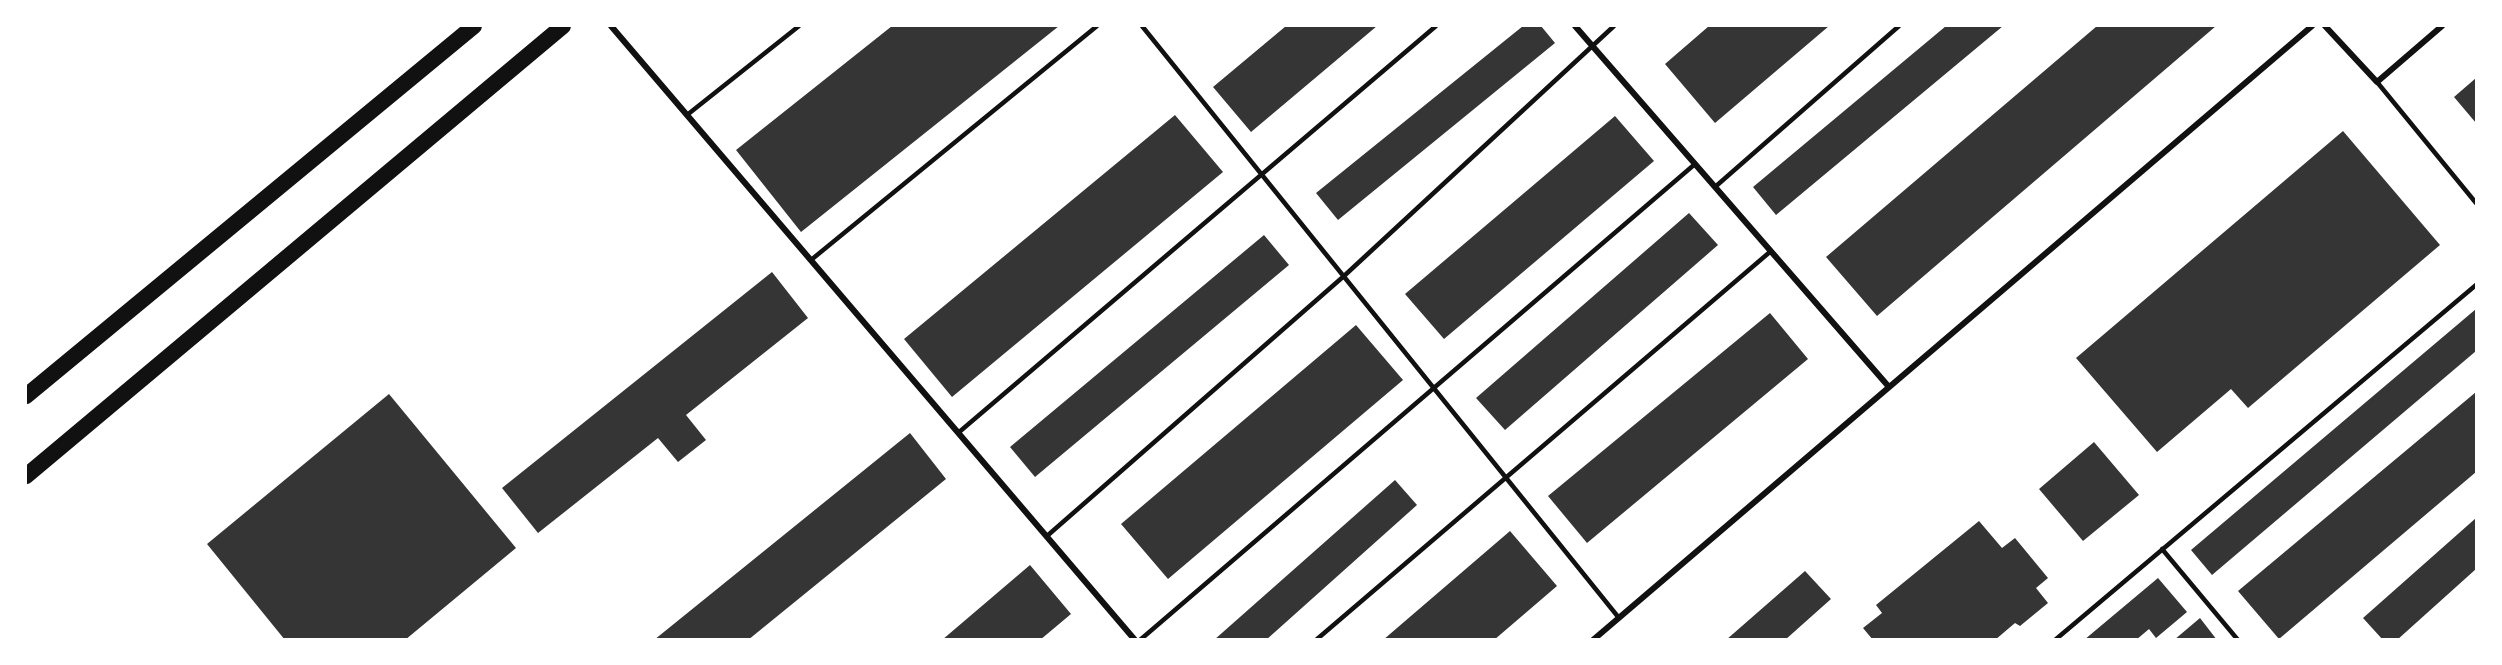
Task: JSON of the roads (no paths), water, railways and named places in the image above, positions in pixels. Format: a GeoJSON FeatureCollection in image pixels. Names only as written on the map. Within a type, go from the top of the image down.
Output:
{"type":"FeatureCollection","features":[{"type":"Feature","properties":{"kind":"highway"},"geometry":{"type":"LineString","coordinates":[[26,396],[474,26]]}},
{"type":"Feature","properties":{"kind":"highway"},"geometry":{"type":"LineString","coordinates":[[26,476],[563,26]]}},
{"type":"Feature","properties":{"kind":"street"},"geometry":{"type":"LineString","coordinates":[[611,26],[1135,639]]}},
{"type":"Feature","properties":{"kind":"street"},"geometry":{"type":"LineString","coordinates":[[1575,26],[1889,387]]}},
{"type":"Feature","properties":{"kind":"street"},"geometry":{"type":"LineString","coordinates":[[1593,639],[2312,26]]}},
{"type":"Feature","properties":{"kind":"street"},"geometry":{"type":"LineString","coordinates":[[2325,26],[2377,82],[2442,26]]}},
{"type":"Feature","properties":{"kind":"lane"},"geometry":{"type":"LineString","coordinates":[[687,116],[799,26]]}},
{"type":"Feature","properties":{"kind":"lane"},"geometry":{"type":"LineString","coordinates":[[811,261],[1097,26]]}},
{"type":"Feature","properties":{"kind":"lane"},"geometry":{"type":"LineString","coordinates":[[1142,26],[1619,618]]}},
{"type":"Feature","properties":{"kind":"lane"},"geometry":{"type":"LineString","coordinates":[[958,433],[1436,26]]}},
{"type":"Feature","properties":{"kind":"lane"},"geometry":{"type":"LineString","coordinates":[[1047,536],[1344,276],[1614,26]]}},
{"type":"Feature","properties":{"kind":"lane"},"geometry":{"type":"LineString","coordinates":[[1715,187],[1899,26]]}},
{"type":"Feature","properties":{"kind":"lane"},"geometry":{"type":"LineString","coordinates":[[2377,82],[2476,203]]}},
{"type":"Feature","properties":{"kind":"lane"},"geometry":{"type":"LineString","coordinates":[[1140,639],[1695,164]]}},
{"type":"Feature","properties":{"kind":"lane"},"geometry":{"type":"LineString","coordinates":[[1316,639],[1771,251]]}},
{"type":"Feature","properties":{"kind":"lane"},"geometry":{"type":"LineString","coordinates":[[2055,639],[2476,285]]}},
{"type":"Feature","properties":{"kind":"lane"},"geometry":{"type":"LineString","coordinates":[[2162,549],[2238,639]]}}]}
